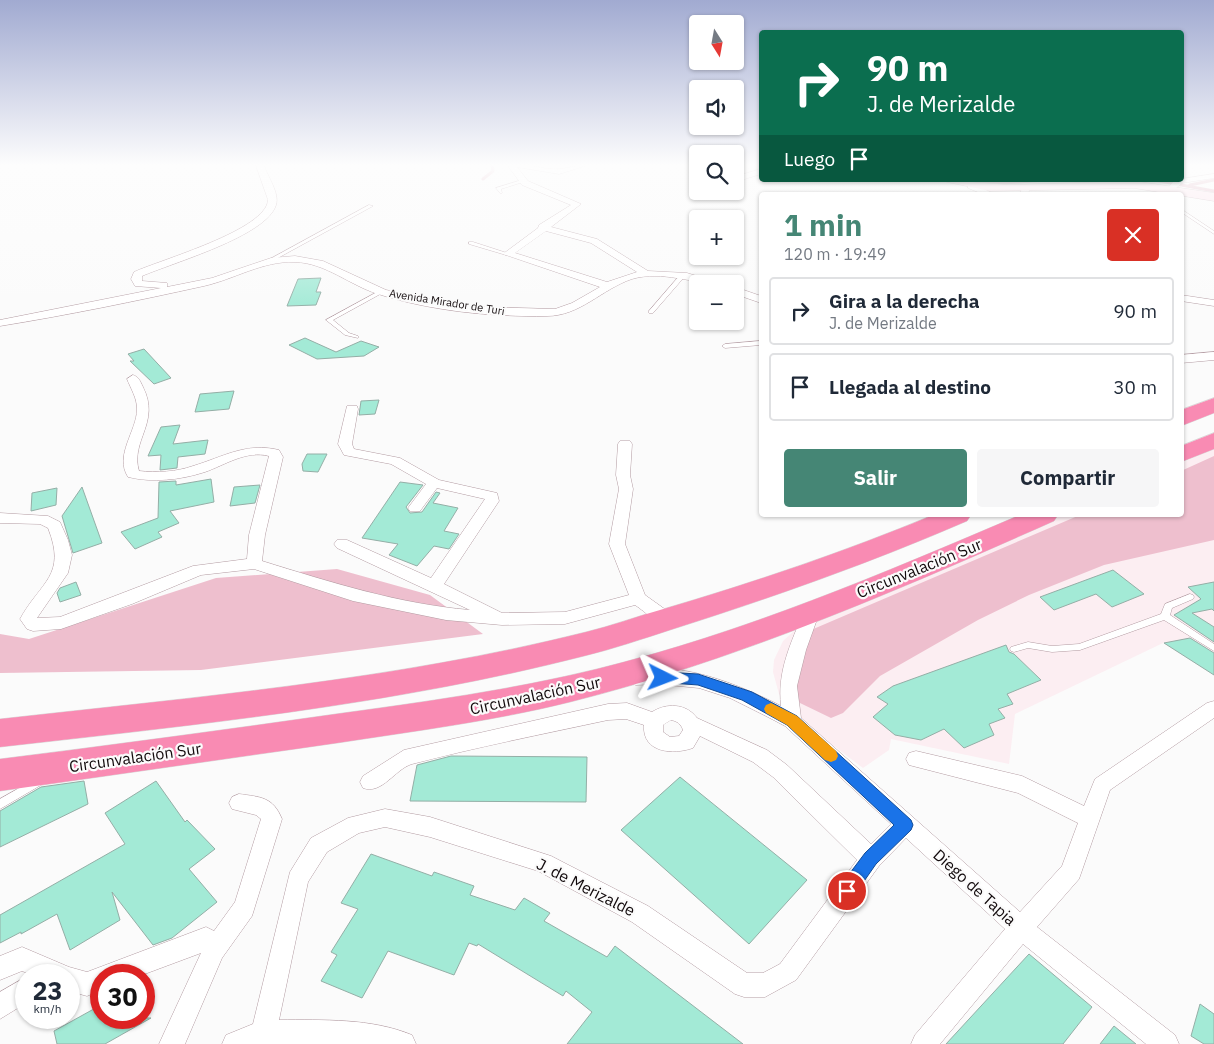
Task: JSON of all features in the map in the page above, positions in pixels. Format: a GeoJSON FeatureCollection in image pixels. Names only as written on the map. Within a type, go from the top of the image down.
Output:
{"type":"FeatureCollection","features":[{"type":"Feature","properties":{"kind":"highway"},"geometry":{"type":"LineString","coordinates":[[1184,418],[1214,405]]}},
{"type":"Feature","properties":{"kind":"highway"},"geometry":{"type":"LineString","coordinates":[[1184,454],[1214,440]]}},
{"type":"Feature","properties":{"kind":"highway"},"geometry":{"type":"LineString","coordinates":[[0,733],[321,693],[433,676],[575,647],[784,584],[953,517]]}},
{"type":"Feature","properties":{"kind":"highway","name":"Circunvalación Sur"},"geometry":{"type":"LineString","coordinates":[[0,775],[462,710],[602,681],[748,635],[812,612],[927,566],[1039,517]]}},
{"type":"Feature","properties":{"kind":"street"},"geometry":{"type":"LineString","coordinates":[[192,284],[139,284],[136,279],[138,274],[153,265],[229,239],[266,214]]}},
{"type":"Feature","properties":{"kind":"street"},"geometry":{"type":"LineString","coordinates":[[508,254],[562,214]]}},
{"type":"Feature","properties":{"kind":"street"},"geometry":{"type":"LineString","coordinates":[[542,227],[594,241],[644,272]]}},
{"type":"Feature","properties":{"kind":"street"},"geometry":{"type":"LineString","coordinates":[[508,254],[608,286]]}},
{"type":"Feature","properties":{"kind":"street","name":"Avenida Mirador de Turi"},"geometry":{"type":"LineString","coordinates":[[0,323],[205,282],[274,258],[320,262],[381,292],[401,297],[479,308],[549,313],[564,311],[583,303],[608,286],[644,272],[689,277]]}},
{"type":"Feature","properties":{"kind":"street"},"geometry":{"type":"LineString","coordinates":[[744,293],[759,299]]}},
{"type":"Feature","properties":{"kind":"street"},"geometry":{"type":"LineString","coordinates":[[1184,298],[1214,303]]}},
{"type":"Feature","properties":{"kind":"street"},"geometry":{"type":"LineString","coordinates":[[1184,359],[1214,356]]}},
{"type":"Feature","properties":{"kind":"street"},"geometry":{"type":"LineString","coordinates":[[133,379],[144,402],[138,437],[129,458],[129,466],[133,474],[146,477],[163,476],[196,470],[256,450],[274,453],[276,457],[256,535],[254,564]]}},
{"type":"Feature","properties":{"kind":"street"},"geometry":{"type":"LineString","coordinates":[[352,408],[345,444],[350,452],[395,461],[434,483],[492,496],[492,501],[436,585]]}},
{"type":"Feature","properties":{"kind":"street"},"geometry":{"type":"LineString","coordinates":[[626,444],[623,475],[626,489],[617,544],[638,598],[667,619]]}},
{"type":"Feature","properties":{"kind":"street"},"geometry":{"type":"LineString","coordinates":[[415,508],[434,483]]}},
{"type":"Feature","properties":{"kind":"street"},"geometry":{"type":"LineString","coordinates":[[0,518],[43,519],[55,525],[61,541],[64,555],[55,582],[36,603],[28,618],[33,626],[61,623],[126,600],[199,570],[254,564],[353,596],[446,614],[502,619],[565,618],[638,598]]}},
{"type":"Feature","properties":{"kind":"street"},"geometry":{"type":"LineString","coordinates":[[342,544],[382,564],[436,585],[502,619]]}},
{"type":"Feature","properties":{"kind":"street"},"geometry":{"type":"LineString","coordinates":[[792,720],[788,686],[797,650],[812,612]]}},
{"type":"Feature","properties":{"kind":"street","name":"Diego de Tapia"},"geometry":{"type":"LineString","coordinates":[[602,681],[646,677],[698,679],[747,696],[792,720],[905,825],[1022,929],[1166,1044]]}},
{"type":"Feature","properties":{"kind":"street"},"geometry":{"type":"LineString","coordinates":[[924,1044],[1071,872],[1102,785],[1214,708]]}},
{"type":"Feature","properties":{"kind":"street"},"geometry":{"type":"LineString","coordinates":[[370,782],[404,758],[608,712],[627,711],[654,721]]}},
{"type":"Feature","properties":{"kind":"street"},"geometry":{"type":"LineString","coordinates":[[692,724],[691,737],[679,745],[663,744],[653,734],[654,721],[659,716],[674,713],[688,718],[692,724],[760,756],[780,771],[871,859]]}},
{"type":"Feature","properties":{"kind":"street"},"geometry":{"type":"LineString","coordinates":[[916,759],[1022,785],[1090,819]]}},
{"type":"Feature","properties":{"kind":"street"},"geometry":{"type":"LineString","coordinates":[[172,1044],[214,950],[244,908],[272,819],[270,811],[264,807],[239,803]]}},
{"type":"Feature","properties":{"kind":"street","name":"J. de Merizalde"},"geometry":{"type":"LineString","coordinates":[[264,1032],[278,978],[298,879],[319,845],[355,825],[384,818],[430,826],[543,863],[640,914],[744,985],[765,985],[788,972],[871,859],[905,825]]}},
{"type":"Feature","properties":{"kind":"street"},"geometry":{"type":"LineString","coordinates":[[139,964],[206,939],[213,942],[214,950]]}},
{"type":"Feature","properties":{"kind":"street"},"geometry":{"type":"LineString","coordinates":[[0,968],[22,959],[33,964]]}},
{"type":"Feature","properties":{"kind":"street"},"geometry":{"type":"LineString","coordinates":[[0,1007],[15,997]]}},
{"type":"Feature","properties":{"kind":"street"},"geometry":{"type":"LineString","coordinates":[[235,1044],[264,1032],[346,1033],[404,1044]]}},
{"type":"Feature","properties":{"kind":"lane"},"geometry":{"type":"LineString","coordinates":[[274,258],[357,214]]}},
{"type":"Feature","properties":{"kind":"lane"},"geometry":{"type":"LineString","coordinates":[[1186,214],[1214,233]]}},
{"type":"Feature","properties":{"kind":"lane"},"geometry":{"type":"LineString","coordinates":[[471,243],[508,254]]}},
{"type":"Feature","properties":{"kind":"lane"},"geometry":{"type":"LineString","coordinates":[[651,312],[683,275]]}},
{"type":"Feature","properties":{"kind":"lane"},"geometry":{"type":"LineString","coordinates":[[356,337],[347,334],[330,320],[381,292]]}},
{"type":"Feature","properties":{"kind":"lane"},"geometry":{"type":"LineString","coordinates":[[725,346],[759,343]]}},
{"type":"Feature","properties":{"kind":"lane"},"geometry":{"type":"LineString","coordinates":[[1165,616],[1168,606],[1190,597]]}},
{"type":"Feature","properties":{"kind":"lane"},"geometry":{"type":"LineString","coordinates":[[1165,616],[1214,648]]}},
{"type":"Feature","properties":{"kind":"lane"},"geometry":{"type":"LineString","coordinates":[[1014,649],[1028,645],[1052,648],[1080,648],[1165,616]]}},
{"type":"Feature","properties":{"kind":"lane"},"geometry":{"type":"LineString","coordinates":[[0,804],[62,767]]}},
{"type":"Feature","properties":{"kind":"shaded area"},"geometry":{"type":"Polygon","coordinates":[[[1214,448],[1214,675],[1163,643],[1015,714],[1009,764],[891,739],[889,750],[863,768],[802,722],[788,709],[779,694],[773,672],[774,660],[783,641],[796,629],[1056,517],[1184,517],[1184,462],[1214,448]]]}},
{"type":"Feature","properties":{"kind":"shaded area"},"geometry":{"type":"Polygon","coordinates":[[[1214,456],[1214,540],[1104,565],[1029,595],[978,620],[880,676],[843,713],[831,718],[800,703],[785,675],[804,633],[1075,517],[1184,517],[1184,470],[1214,456]]]}},
{"type":"Feature","properties":{"kind":"shaded area"},"geometry":{"type":"Polygon","coordinates":[[[337,569],[430,595],[483,634],[201,670],[0,673],[0,634],[29,639],[216,578],[337,569]]]}},
{"type":"Feature","properties":{"kind":"building"},"geometry":{"type":"Polygon","coordinates":[[[321,278],[316,292],[321,292],[316,305],[287,306],[298,279],[321,278]]]}},
{"type":"Feature","properties":{"kind":"building"},"geometry":{"type":"Polygon","coordinates":[[[305,338],[336,352],[361,341],[379,347],[364,356],[317,359],[289,345],[305,338]]]}},
{"type":"Feature","properties":{"kind":"building"},"geometry":{"type":"Polygon","coordinates":[[[144,349],[171,378],[154,384],[130,361],[134,361],[128,354],[144,349]]]}},
{"type":"Feature","properties":{"kind":"building"},"geometry":{"type":"Polygon","coordinates":[[[234,391],[229,409],[195,412],[200,394],[234,391]]]}},
{"type":"Feature","properties":{"kind":"building"},"geometry":{"type":"Polygon","coordinates":[[[379,400],[375,414],[359,415],[361,401],[379,400]]]}},
{"type":"Feature","properties":{"kind":"building"},"geometry":{"type":"Polygon","coordinates":[[[180,425],[173,444],[208,440],[205,454],[178,457],[177,468],[160,470],[161,455],[148,456],[161,427],[180,425]]]}},
{"type":"Feature","properties":{"kind":"building"},"geometry":{"type":"Polygon","coordinates":[[[307,454],[327,454],[318,472],[303,471],[302,464],[307,454]]]}},
{"type":"Feature","properties":{"kind":"building"},"geometry":{"type":"Polygon","coordinates":[[[211,479],[214,502],[170,511],[179,523],[158,532],[162,537],[135,549],[121,532],[158,518],[159,482],[176,481],[176,485],[211,479]]]}},
{"type":"Feature","properties":{"kind":"building"},"geometry":{"type":"Polygon","coordinates":[[[400,482],[423,485],[406,507],[410,513],[422,512],[436,492],[440,493],[433,503],[458,508],[444,531],[459,534],[449,549],[434,546],[417,566],[389,555],[398,544],[362,538],[400,482]]]}},
{"type":"Feature","properties":{"kind":"building"},"geometry":{"type":"Polygon","coordinates":[[[260,485],[255,503],[230,506],[234,487],[260,485]]]}},
{"type":"Feature","properties":{"kind":"building"},"geometry":{"type":"Polygon","coordinates":[[[82,487],[102,543],[73,553],[62,516],[82,487]]]}},
{"type":"Feature","properties":{"kind":"building"},"geometry":{"type":"Polygon","coordinates":[[[57,488],[56,505],[31,511],[32,493],[57,488]]]}},
{"type":"Feature","properties":{"kind":"building"},"geometry":{"type":"Polygon","coordinates":[[[1113,570],[1144,594],[1112,607],[1096,594],[1054,610],[1040,597],[1113,570]]]}},
{"type":"Feature","properties":{"kind":"building"},"geometry":{"type":"Polygon","coordinates":[[[76,582],[81,595],[60,602],[57,593],[60,588],[76,582]]]}},
{"type":"Feature","properties":{"kind":"building"},"geometry":{"type":"Polygon","coordinates":[[[1214,582],[1214,611],[1212,609],[1192,613],[1214,627],[1214,642],[1174,615],[1201,599],[1188,587],[1214,582]]]}},
{"type":"Feature","properties":{"kind":"building"},"geometry":{"type":"Polygon","coordinates":[[[1190,638],[1214,653],[1214,675],[1164,643],[1190,638]]]}},
{"type":"Feature","properties":{"kind":"building"},"geometry":{"type":"Polygon","coordinates":[[[1006,645],[1009,652],[1014,654],[1041,680],[1007,694],[1013,704],[998,709],[1005,718],[989,724],[994,735],[964,748],[944,729],[921,740],[895,735],[873,717],[888,704],[877,697],[893,686],[1006,645]]]}},
{"type":"Feature","properties":{"kind":"building"},"geometry":{"type":"Polygon","coordinates":[[[451,756],[587,757],[586,802],[410,801],[417,765],[451,756]]]}},
{"type":"Feature","properties":{"kind":"building"},"geometry":{"type":"Polygon","coordinates":[[[680,777],[807,880],[749,944],[621,830],[680,777]]]}},
{"type":"Feature","properties":{"kind":"building"},"geometry":{"type":"Polygon","coordinates":[[[84,781],[88,804],[0,847],[0,811],[41,787],[84,781]]]}},
{"type":"Feature","properties":{"kind":"building"},"geometry":{"type":"Polygon","coordinates":[[[156,781],[185,822],[187,820],[215,849],[189,869],[217,902],[172,938],[153,945],[112,892],[120,920],[70,950],[57,914],[21,934],[21,932],[0,943],[0,915],[125,844],[105,813],[156,781]]]}},
{"type":"Feature","properties":{"kind":"building"},"geometry":{"type":"Polygon","coordinates":[[[371,854],[432,876],[434,872],[474,886],[470,895],[515,910],[524,898],[550,913],[544,921],[607,957],[615,946],[743,1044],[567,1044],[592,1012],[566,991],[563,996],[478,944],[477,946],[469,943],[454,975],[388,951],[362,998],[321,981],[337,955],[331,952],[358,909],[341,903],[371,854]]]}},
{"type":"Feature","properties":{"kind":"building"},"geometry":{"type":"Polygon","coordinates":[[[1029,954],[1092,1007],[1063,1044],[946,1044],[1029,954]]]}},
{"type":"Feature","properties":{"kind":"building"},"geometry":{"type":"Polygon","coordinates":[[[1200,1004],[1214,1014],[1214,1044],[1204,1044],[1191,1036],[1200,1004]]]}},
{"type":"Feature","properties":{"kind":"building"},"geometry":{"type":"Polygon","coordinates":[[[90,1011],[90,1029],[132,1029],[105,1044],[57,1044],[54,1031],[58,1029],[80,1029],[80,1017],[90,1011]]]}},
{"type":"Feature","properties":{"kind":"building"},"geometry":{"type":"Polygon","coordinates":[[[1114,1026],[1136,1044],[1100,1044],[1114,1026]]]}},
{"type":"Feature","properties":{"kind":"slow traffic"},"geometry":{"type":"LineString","coordinates":[[771,709],[792,720],[831,756]]}},
{"type":"Feature","properties":{"kind":"route"},"geometry":{"type":"LineString","coordinates":[[663,678],[698,679],[747,696],[792,720],[905,825],[871,859],[847,891]]}}]}
